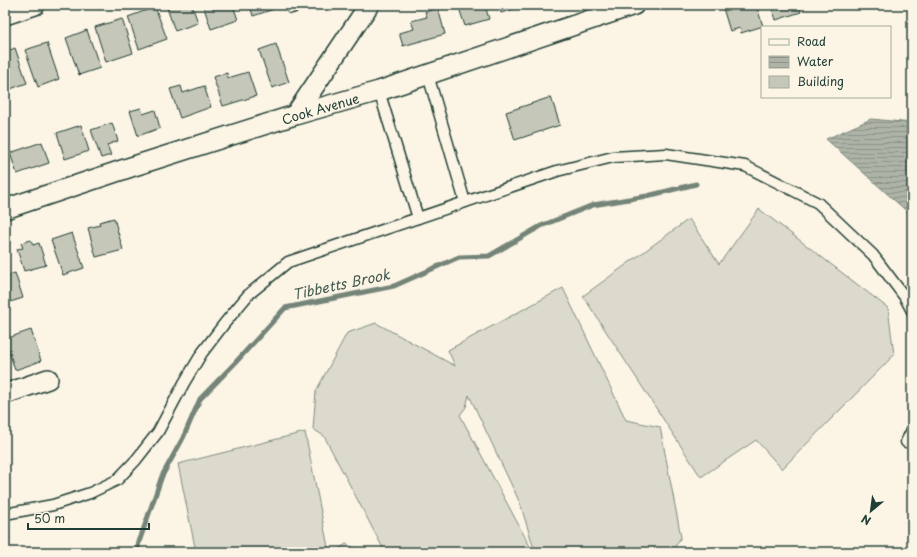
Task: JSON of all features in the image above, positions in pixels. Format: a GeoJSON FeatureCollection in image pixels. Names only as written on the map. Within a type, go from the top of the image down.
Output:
{"type":"FeatureCollection","features":[{"type":"Feature","properties":{"kind":"street"},"geometry":{"type":"LineString","coordinates":[[5,15],[35,5]]}},
{"type":"Feature","properties":{"kind":"street"},"geometry":{"type":"LineString","coordinates":[[295,115],[369,5]]}},
{"type":"Feature","properties":{"kind":"street","name":"Cook Avenue"},"geometry":{"type":"LineString","coordinates":[[5,209],[295,115],[379,91],[634,5]]}},
{"type":"Feature","properties":{"kind":"street"},"geometry":{"type":"LineString","coordinates":[[5,394],[48,379]]}},
{"type":"Feature","properties":{"kind":"lane"},"geometry":{"type":"LineString","coordinates":[[428,75],[465,202]]}},
{"type":"Feature","properties":{"kind":"lane"},"geometry":{"type":"LineString","coordinates":[[379,91],[418,218]]}},
{"type":"Feature","properties":{"kind":"lane"},"geometry":{"type":"LineString","coordinates":[[5,514],[53,505],[90,493],[117,480],[136,460],[158,432],[184,383],[202,354],[224,324],[248,295],[288,262],[557,170],[613,157],[666,154],[745,166],[818,203],[874,255],[904,296],[912,311]]}},
{"type":"Feature","properties":{"kind":"lane"},"geometry":{"type":"LineString","coordinates":[[906,442],[912,430]]}},
{"type":"Feature","properties":{"kind":"shaded area"},"geometry":{"type":"Polygon","coordinates":[[[759,209],[888,308],[894,355],[782,469],[756,440],[701,477],[583,296],[689,219],[719,264],[759,209]]]}},
{"type":"Feature","properties":{"kind":"shaded area"},"geometry":{"type":"Polygon","coordinates":[[[563,288],[626,420],[660,427],[681,537],[672,552],[535,552],[520,503],[469,395],[466,407],[460,415],[533,552],[385,552],[324,436],[313,429],[316,391],[347,333],[376,323],[455,366],[448,350],[563,288]]]}},
{"type":"Feature","properties":{"kind":"shaded area"},"geometry":{"type":"Polygon","coordinates":[[[305,432],[329,552],[196,552],[178,464],[305,432]]]}},
{"type":"Feature","properties":{"kind":"shaded area"},"geometry":{"type":"Polygon","coordinates":[[[346,544],[364,552],[334,552],[346,544]]]}},
{"type":"Feature","properties":{"kind":"water"},"geometry":{"type":"Polygon","coordinates":[[[871,119],[912,123],[912,216],[826,139],[871,119]]]}},
{"type":"Feature","properties":{"kind":"building"},"geometry":{"type":"Polygon","coordinates":[[[166,5],[192,5],[198,23],[175,31],[166,5]]]}},
{"type":"Feature","properties":{"kind":"building"},"geometry":{"type":"Polygon","coordinates":[[[203,5],[233,5],[238,20],[211,29],[203,5]]]}},
{"type":"Feature","properties":{"kind":"building"},"geometry":{"type":"Polygon","coordinates":[[[250,5],[272,5],[274,9],[253,16],[250,5]]]}},
{"type":"Feature","properties":{"kind":"building"},"geometry":{"type":"Polygon","coordinates":[[[458,5],[485,5],[489,19],[465,26],[458,5]]]}},
{"type":"Feature","properties":{"kind":"building"},"geometry":{"type":"Polygon","coordinates":[[[498,5],[526,5],[501,13],[498,5]]]}},
{"type":"Feature","properties":{"kind":"building"},"geometry":{"type":"Polygon","coordinates":[[[722,5],[756,5],[763,26],[741,33],[740,28],[730,31],[722,5]]]}},
{"type":"Feature","properties":{"kind":"building"},"geometry":{"type":"Polygon","coordinates":[[[771,5],[798,5],[801,12],[776,20],[771,5]]]}},
{"type":"Feature","properties":{"kind":"building"},"geometry":{"type":"Polygon","coordinates":[[[155,7],[167,39],[139,49],[128,17],[155,7]]]}},
{"type":"Feature","properties":{"kind":"building"},"geometry":{"type":"Polygon","coordinates":[[[438,8],[445,34],[403,46],[399,33],[414,29],[411,21],[427,17],[425,12],[438,8]]]}},
{"type":"Feature","properties":{"kind":"building"},"geometry":{"type":"Polygon","coordinates":[[[122,19],[133,53],[106,62],[95,27],[122,19]]]}},
{"type":"Feature","properties":{"kind":"building"},"geometry":{"type":"Polygon","coordinates":[[[87,30],[100,68],[79,75],[66,38],[87,30]]]}},
{"type":"Feature","properties":{"kind":"building"},"geometry":{"type":"Polygon","coordinates":[[[47,43],[59,79],[38,87],[25,50],[47,43]]]}},
{"type":"Feature","properties":{"kind":"building"},"geometry":{"type":"Polygon","coordinates":[[[276,44],[289,82],[272,88],[259,50],[276,44]]]}},
{"type":"Feature","properties":{"kind":"building"},"geometry":{"type":"Polygon","coordinates":[[[15,48],[27,83],[5,91],[5,52],[15,48]]]}},
{"type":"Feature","properties":{"kind":"building"},"geometry":{"type":"Polygon","coordinates":[[[248,72],[256,96],[223,106],[213,77],[227,73],[228,78],[248,72]]]}},
{"type":"Feature","properties":{"kind":"building"},"geometry":{"type":"Polygon","coordinates":[[[181,86],[183,93],[204,86],[211,107],[180,118],[170,89],[181,86]]]}},
{"type":"Feature","properties":{"kind":"building"},"geometry":{"type":"Polygon","coordinates":[[[551,97],[560,125],[515,140],[506,112],[551,97]]]}},
{"type":"Feature","properties":{"kind":"building"},"geometry":{"type":"Polygon","coordinates":[[[141,108],[143,114],[155,110],[160,128],[138,136],[130,111],[141,108]]]}},
{"type":"Feature","properties":{"kind":"building"},"geometry":{"type":"Polygon","coordinates":[[[112,123],[118,141],[107,145],[111,155],[101,158],[91,130],[112,123]]]}},
{"type":"Feature","properties":{"kind":"building"},"geometry":{"type":"Polygon","coordinates":[[[81,125],[89,151],[65,159],[57,133],[81,125]]]}},
{"type":"Feature","properties":{"kind":"building"},"geometry":{"type":"Polygon","coordinates":[[[42,142],[49,163],[17,174],[10,153],[42,142]]]}},
{"type":"Feature","properties":{"kind":"building"},"geometry":{"type":"Polygon","coordinates":[[[114,218],[123,250],[96,257],[88,228],[100,225],[99,222],[114,218]]]}},
{"type":"Feature","properties":{"kind":"building"},"geometry":{"type":"Polygon","coordinates":[[[72,233],[84,268],[63,275],[51,240],[72,233]]]}},
{"type":"Feature","properties":{"kind":"building"},"geometry":{"type":"Polygon","coordinates":[[[31,240],[33,245],[39,243],[46,265],[24,271],[17,249],[23,248],[21,243],[31,240]]]}},
{"type":"Feature","properties":{"kind":"building"},"geometry":{"type":"Polygon","coordinates":[[[15,273],[23,298],[7,303],[5,297],[5,276],[15,273]]]}},
{"type":"Feature","properties":{"kind":"building"},"geometry":{"type":"Polygon","coordinates":[[[31,330],[41,361],[15,370],[5,339],[31,330]]]}},
{"type":"Feature","properties":{"kind":"waterway","name":"Tibbetts Brook"},"geometry":{"type":"LineString","coordinates":[[137,552],[139,542],[162,476],[183,438],[200,399],[285,308],[394,286],[459,257],[489,256],[541,226],[593,205],[647,196],[696,184]]}}]}
